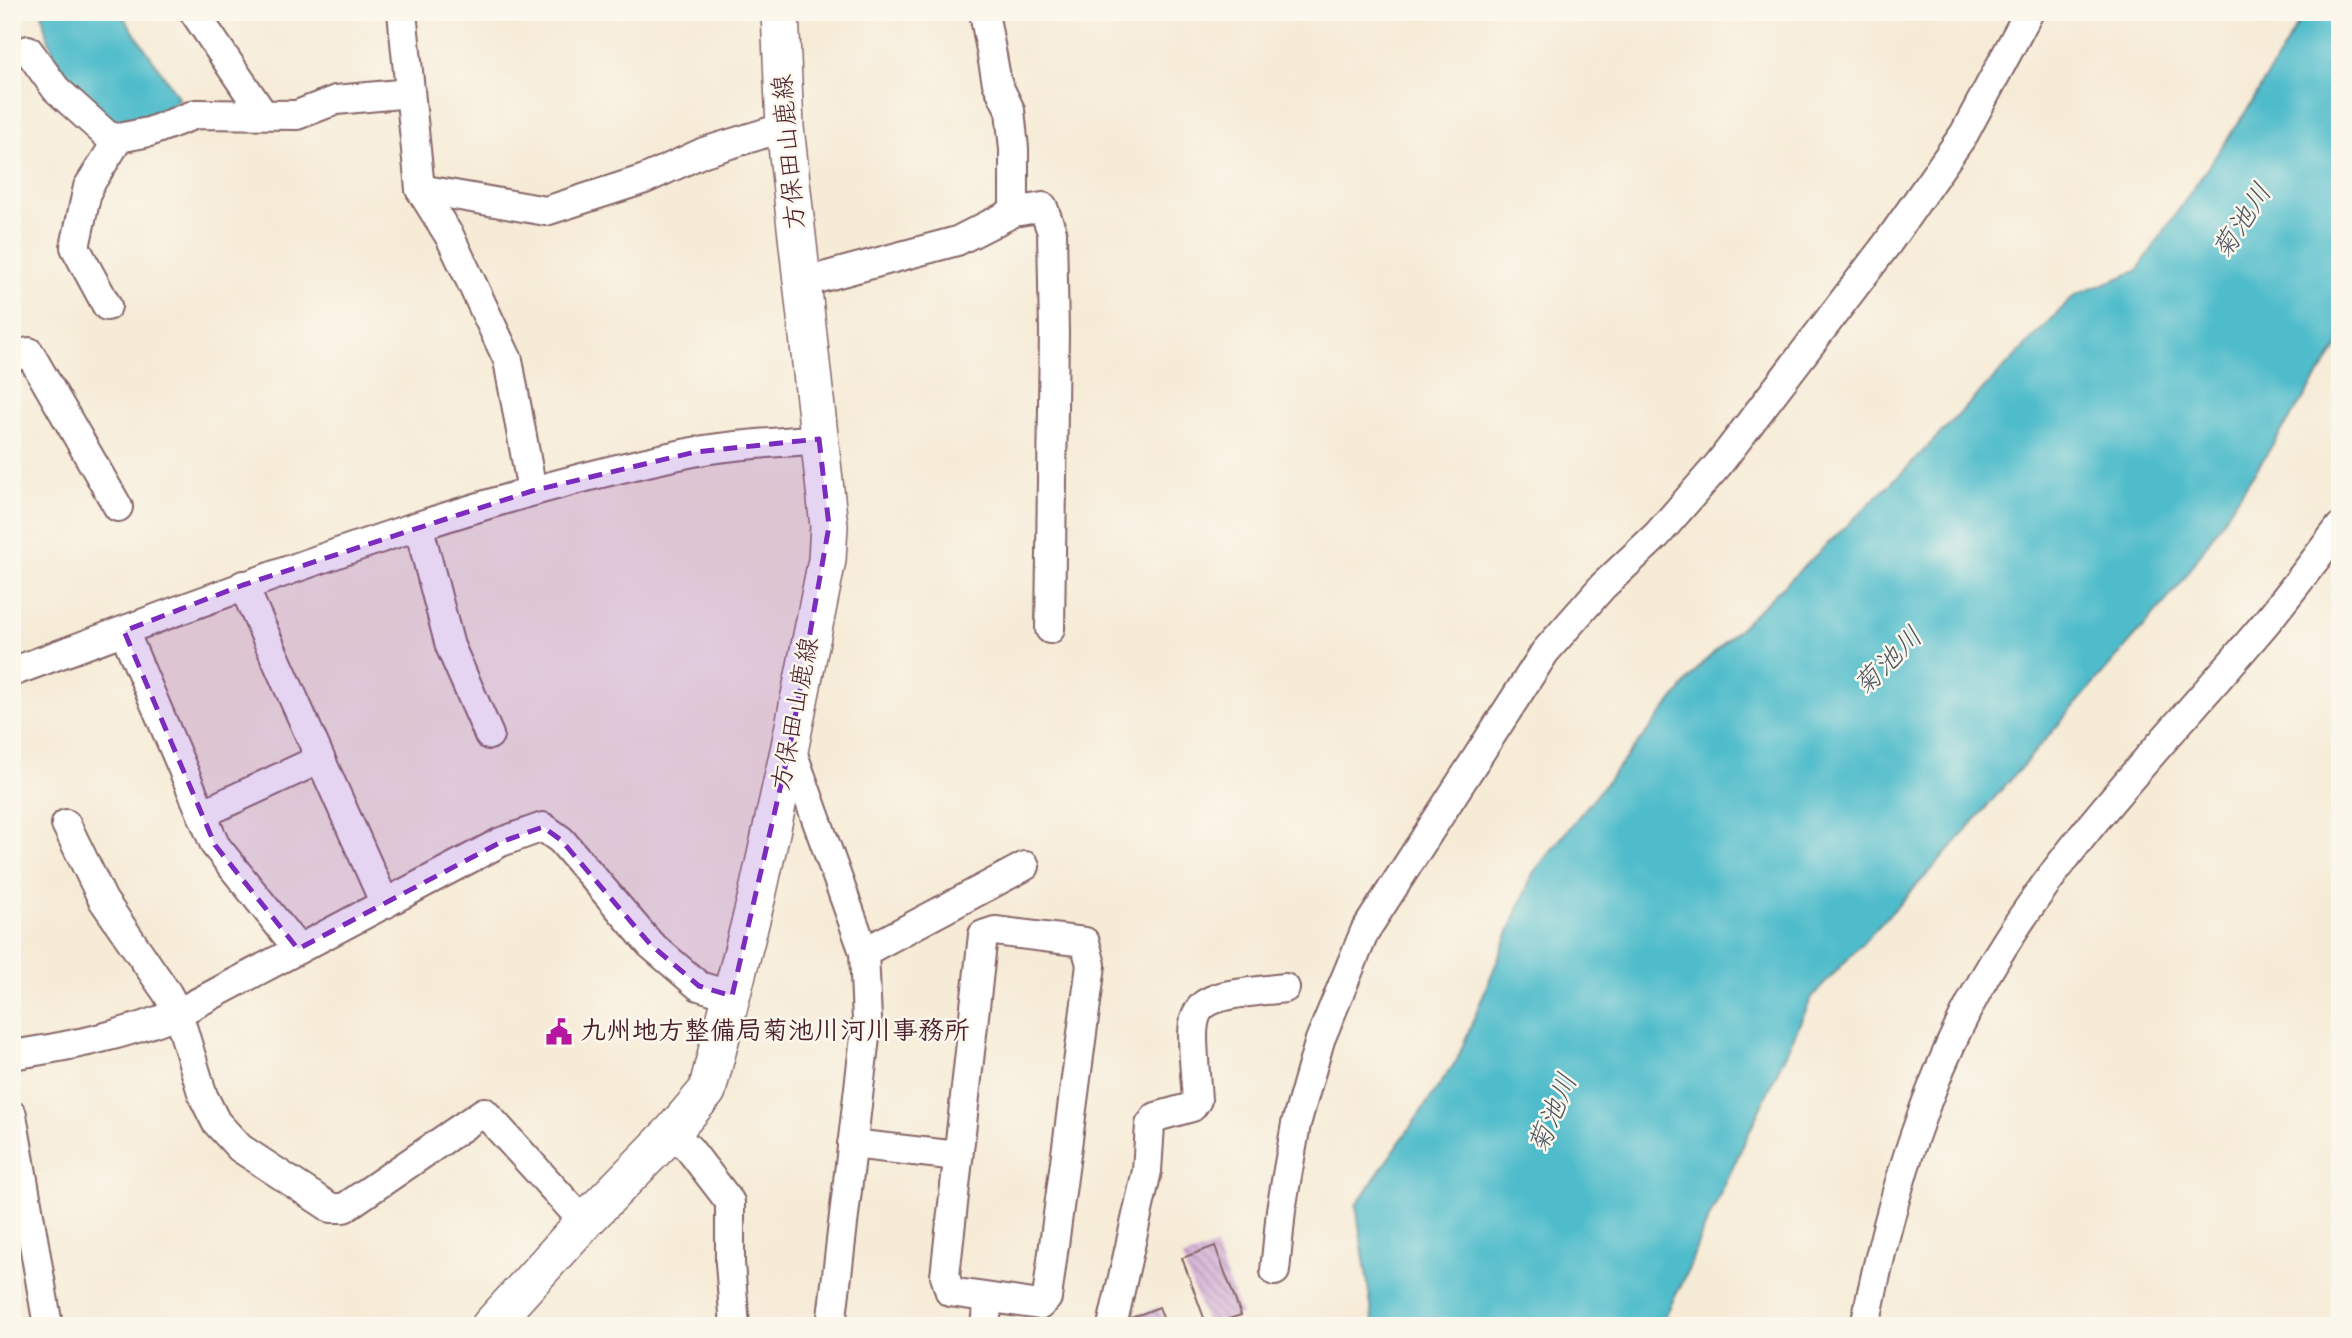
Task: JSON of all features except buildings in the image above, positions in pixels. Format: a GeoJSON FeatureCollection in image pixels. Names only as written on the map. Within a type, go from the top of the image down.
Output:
{"type":"FeatureCollection","features":[{"type":"Feature","properties":{"kind":"main road","name":"方保田山鹿線"},"geometry":{"type":"LineString","coordinates":[[490,1326],[584,1222],[672,1132],[707,1091],[790,746],[827,560],[829,526],[785,127],[780,12]]}},
{"type":"Feature","properties":{"kind":"street"},"geometry":{"type":"LineString","coordinates":[[194,12],[263,114]]}},
{"type":"Feature","properties":{"kind":"street"},"geometry":{"type":"LineString","coordinates":[[402,12],[420,189],[450,237],[508,360],[532,491]]}},
{"type":"Feature","properties":{"kind":"street"},"geometry":{"type":"LineString","coordinates":[[985,12],[997,83],[1010,110],[1014,149],[1014,212]]}},
{"type":"Feature","properties":{"kind":"street"},"geometry":{"type":"LineString","coordinates":[[1275,1271],[1281,1210],[1296,1124],[1320,1040],[1365,932],[1545,652],[1603,586],[1657,535],[1718,465],[1887,244],[1964,134],[2029,12]]}},
{"type":"Feature","properties":{"kind":"street"},"geometry":{"type":"LineString","coordinates":[[28,50],[56,89],[108,136],[119,138],[149,132],[196,114],[297,115],[336,100],[410,93]]}},
{"type":"Feature","properties":{"kind":"street"},"geometry":{"type":"LineString","coordinates":[[420,189],[546,211],[645,179],[704,152],[785,127]]}},
{"type":"Feature","properties":{"kind":"street"},"geometry":{"type":"LineString","coordinates":[[107,306],[75,247],[88,187],[119,138]]}},
{"type":"Feature","properties":{"kind":"street"},"geometry":{"type":"LineString","coordinates":[[801,284],[957,240],[1014,212],[1043,207],[1052,232],[1050,629]]}},
{"type":"Feature","properties":{"kind":"street"},"geometry":{"type":"LineString","coordinates":[[12,357],[29,352],[118,507]]}},
{"type":"Feature","properties":{"kind":"street"},"geometry":{"type":"LineString","coordinates":[[12,672],[243,585],[532,491],[695,452],[820,439]]}},
{"type":"Feature","properties":{"kind":"street"},"geometry":{"type":"LineString","coordinates":[[1865,1326],[1882,1243],[1916,1130],[1966,1013],[1996,959],[2052,875],[2147,758],[2259,631],[2340,527]]}},
{"type":"Feature","properties":{"kind":"street"},"geometry":{"type":"LineString","coordinates":[[419,528],[450,646],[489,736]]}},
{"type":"Feature","properties":{"kind":"street"},"geometry":{"type":"LineString","coordinates":[[243,585],[385,904]]}},
{"type":"Feature","properties":{"kind":"street"},"geometry":{"type":"LineString","coordinates":[[124,631],[215,845],[298,949]]}},
{"type":"Feature","properties":{"kind":"street"},"geometry":{"type":"LineString","coordinates":[[790,746],[864,952],[867,1020],[831,1326]]}},
{"type":"Feature","properties":{"kind":"street"},"geometry":{"type":"LineString","coordinates":[[202,814],[320,760]]}},
{"type":"Feature","properties":{"kind":"street"},"geometry":{"type":"LineString","coordinates":[[66,824],[103,900],[178,1013],[203,1096],[226,1136],[331,1208],[344,1208],[484,1112],[584,1222]]}},
{"type":"Feature","properties":{"kind":"street"},"geometry":{"type":"LineString","coordinates":[[12,1055],[87,1044],[132,1032],[178,1013],[501,842],[543,827],[561,840],[650,944],[699,986],[732,996]]}},
{"type":"Feature","properties":{"kind":"street"},"geometry":{"type":"LineString","coordinates":[[864,952],[1025,866]]}},
{"type":"Feature","properties":{"kind":"street"},"geometry":{"type":"LineString","coordinates":[[995,931],[1085,942],[1091,965],[1047,1298],[1040,1305],[987,1312],[950,1292],[945,1276],[983,935],[995,931]]}},
{"type":"Feature","properties":{"kind":"street"},"geometry":{"type":"LineString","coordinates":[[1112,1326],[1147,1171],[1150,1125],[1156,1117],[1192,1107],[1197,1100],[1192,1026],[1196,1012],[1206,1000],[1227,994],[1285,988]]}},
{"type":"Feature","properties":{"kind":"street"},"geometry":{"type":"LineString","coordinates":[[12,1115],[48,1326]]}},
{"type":"Feature","properties":{"kind":"street"},"geometry":{"type":"LineString","coordinates":[[672,1132],[690,1150],[730,1202],[730,1263],[736,1326]]}},
{"type":"Feature","properties":{"kind":"street"},"geometry":{"type":"LineString","coordinates":[[852,1144],[958,1156]]}},
{"type":"Feature","properties":{"kind":"highlighted area"},"geometry":{"type":"Polygon","coordinates":[[[819,439],[829,526],[790,746],[732,996],[699,986],[650,944],[561,840],[543,827],[501,842],[298,949],[215,845],[124,631],[243,585],[532,491],[695,452],[819,439]]]}},
{"type":"Feature","properties":{"kind":"water"},"geometry":{"type":"Polygon","coordinates":[[[42,12],[120,12],[179,98],[155,118],[139,122],[107,121],[74,84],[57,59],[45,30],[42,12]]]}},
{"type":"Feature","properties":{"kind":"water","name":"菊池川"},"geometry":{"type":"Polygon","coordinates":[[[2305,12],[2340,12],[2340,343],[2180,585],[1935,866],[1812,997],[1699,1240],[1687,1273],[1660,1326],[1374,1326],[1356,1205],[1457,1060],[1533,873],[1702,664],[1909,466],[2075,295],[2137,271],[2251,104],[2305,12]]]}},
{"type":"Feature","properties":{"kind":"place","name":"九州地方整備局菊池川河川事務所"},"geometry":{"type":"Point","coordinates":[559,1032]}}]}
